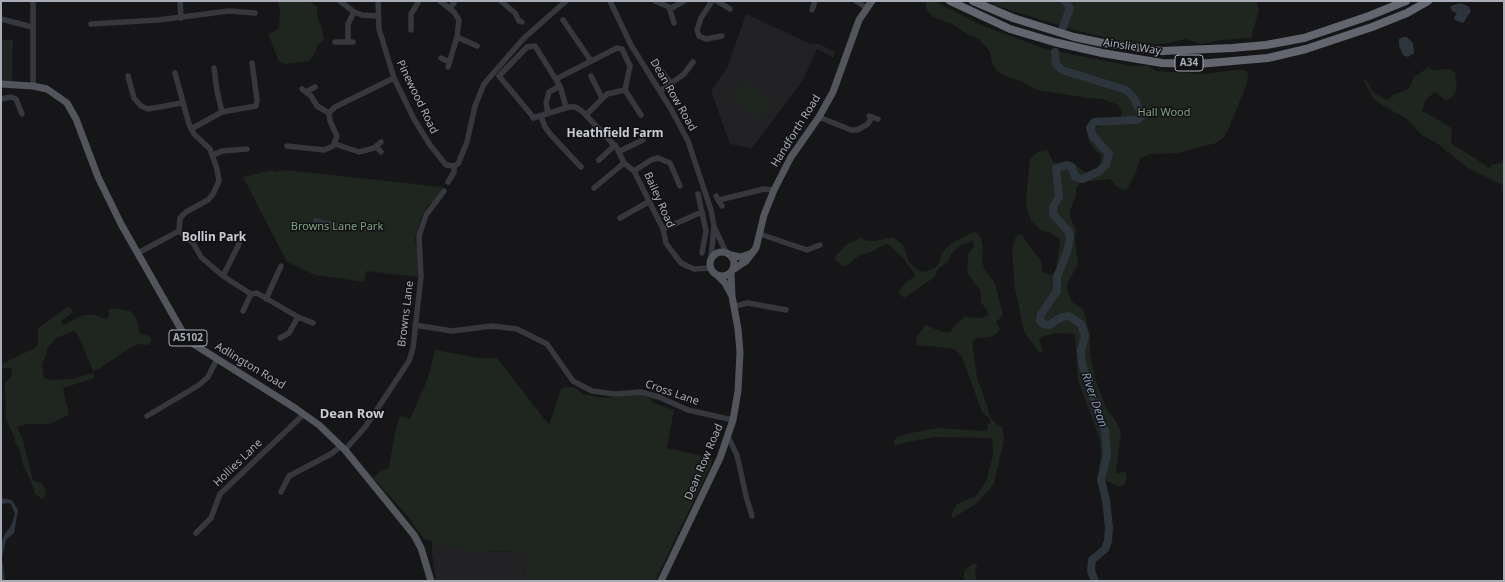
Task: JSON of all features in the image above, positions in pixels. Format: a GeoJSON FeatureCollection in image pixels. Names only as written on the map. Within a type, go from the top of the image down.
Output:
{"type":"FeatureCollection","features":[{"type":"Feature","properties":{"kind":"highway","name":"Ainslie Way"},"geometry":{"type":"LineString","coordinates":[[950,1],[1010,28],[1065,45],[1162,63],[1198,64],[1268,58],[1306,49],[1407,13],[1428,1]]}},
{"type":"Feature","properties":{"kind":"highway","name":"Ainslie Way"},"geometry":{"type":"LineString","coordinates":[[974,1],[1014,18],[1074,36],[1103,43],[1162,50],[1246,47],[1304,38],[1369,16],[1406,1]]}},
{"type":"Feature","properties":{"kind":"main road","name":"Handforth Road"},"geometry":{"type":"LineString","coordinates":[[732,271],[746,261],[753,253],[760,234],[764,215],[774,190],[791,157],[819,118],[833,92],[859,20],[872,1]]}},
{"type":"Feature","properties":{"kind":"main road","name":"Adlington Road"},"geometry":{"type":"LineString","coordinates":[[1,84],[33,86],[55,93],[63,99],[71,109],[98,177],[138,253],[182,331],[192,343],[282,398],[304,414],[343,448],[407,525],[421,548],[431,581]]}},
{"type":"Feature","properties":{"kind":"main road"},"geometry":{"type":"LineString","coordinates":[[728,254],[734,262],[732,271],[725,276],[718,276],[710,268],[711,258],[718,252],[728,254],[741,257],[753,253]]}},
{"type":"Feature","properties":{"kind":"main road","name":"Dean Row Road"},"geometry":{"type":"LineString","coordinates":[[732,271],[732,296]]}},
{"type":"Feature","properties":{"kind":"main road","name":"Dean Row Road"},"geometry":{"type":"LineString","coordinates":[[661,581],[701,498],[728,437],[733,420],[738,391],[740,358],[735,306],[732,296],[725,283],[718,276]]}},
{"type":"Feature","properties":{"kind":"street"},"geometry":{"type":"LineString","coordinates":[[33,1],[33,86]]}},
{"type":"Feature","properties":{"kind":"street"},"geometry":{"type":"LineString","coordinates":[[180,1],[181,18]]}},
{"type":"Feature","properties":{"kind":"street"},"geometry":{"type":"LineString","coordinates":[[340,1],[354,12],[362,15],[377,16]]}},
{"type":"Feature","properties":{"kind":"street","name":"Pinewood Road"},"geometry":{"type":"LineString","coordinates":[[378,1],[377,16],[383,45],[394,78],[421,131],[430,145],[446,165],[454,166]]}},
{"type":"Feature","properties":{"kind":"street"},"geometry":{"type":"LineString","coordinates":[[411,30],[411,14],[419,1]]}},
{"type":"Feature","properties":{"kind":"street"},"geometry":{"type":"LineString","coordinates":[[440,1],[449,8],[459,20],[457,37],[449,64],[441,58]]}},
{"type":"Feature","properties":{"kind":"street"},"geometry":{"type":"LineString","coordinates":[[501,1],[514,13],[519,21],[522,22]]}},
{"type":"Feature","properties":{"kind":"street"},"geometry":{"type":"LineString","coordinates":[[448,182],[454,172],[454,166],[458,164],[467,142],[475,106],[484,84],[523,39],[566,1]]}},
{"type":"Feature","properties":{"kind":"street","name":"Dean Row Road"},"geometry":{"type":"LineString","coordinates":[[610,1],[630,45],[660,91],[688,141],[703,182],[714,226],[728,254]]}},
{"type":"Feature","properties":{"kind":"street"},"geometry":{"type":"LineString","coordinates":[[655,1],[670,9],[674,23]]}},
{"type":"Feature","properties":{"kind":"street"},"geometry":{"type":"LineString","coordinates":[[670,9],[684,1]]}},
{"type":"Feature","properties":{"kind":"street"},"geometry":{"type":"LineString","coordinates":[[712,1],[701,18],[697,30],[699,36],[706,39],[722,36]]}},
{"type":"Feature","properties":{"kind":"street"},"geometry":{"type":"LineString","coordinates":[[717,1],[730,9]]}},
{"type":"Feature","properties":{"kind":"street"},"geometry":{"type":"LineString","coordinates":[[812,10],[815,1]]}},
{"type":"Feature","properties":{"kind":"street"},"geometry":{"type":"LineString","coordinates":[[856,1],[866,8]]}},
{"type":"Feature","properties":{"kind":"street"},"geometry":{"type":"LineString","coordinates":[[449,8],[454,3]]}},
{"type":"Feature","properties":{"kind":"street"},"geometry":{"type":"LineString","coordinates":[[91,24],[181,18],[228,12],[256,13]]}},
{"type":"Feature","properties":{"kind":"street"},"geometry":{"type":"LineString","coordinates":[[335,42],[349,42],[348,24],[354,12]]}},
{"type":"Feature","properties":{"kind":"street"},"geometry":{"type":"LineString","coordinates":[[1,19],[32,27]]}},
{"type":"Feature","properties":{"kind":"street"},"geometry":{"type":"LineString","coordinates":[[563,20],[591,61]]}},
{"type":"Feature","properties":{"kind":"street"},"geometry":{"type":"LineString","coordinates":[[457,37],[477,46]]}},
{"type":"Feature","properties":{"kind":"street"},"geometry":{"type":"LineString","coordinates":[[566,108],[560,86],[549,71],[535,46],[523,50],[499,76],[534,118],[566,108],[575,107],[586,115],[615,145],[620,151],[624,163],[594,188]]}},
{"type":"Feature","properties":{"kind":"street"},"geometry":{"type":"LineString","coordinates":[[556,79],[615,49],[622,49],[630,66],[625,90],[640,115]]}},
{"type":"Feature","properties":{"kind":"street"},"geometry":{"type":"LineString","coordinates":[[660,91],[684,74],[693,62]]}},
{"type":"Feature","properties":{"kind":"street"},"geometry":{"type":"LineString","coordinates":[[191,129],[222,112],[256,106],[257,100],[252,63]]}},
{"type":"Feature","properties":{"kind":"street"},"geometry":{"type":"LineString","coordinates":[[656,64],[671,84]]}},
{"type":"Feature","properties":{"kind":"street"},"geometry":{"type":"LineString","coordinates":[[214,68],[216,91],[222,112]]}},
{"type":"Feature","properties":{"kind":"street"},"geometry":{"type":"LineString","coordinates":[[175,73],[182,103],[191,129],[196,136],[208,146],[213,155],[217,170],[218,185],[208,200],[182,214],[178,222],[179,232],[192,243],[201,257],[223,276],[251,294],[256,293],[298,317],[313,323]]}},
{"type":"Feature","properties":{"kind":"street"},"geometry":{"type":"LineString","coordinates":[[128,76],[134,98],[141,106],[148,109],[182,103]]}},
{"type":"Feature","properties":{"kind":"street"},"geometry":{"type":"LineString","coordinates":[[591,76],[602,98]]}},
{"type":"Feature","properties":{"kind":"street"},"geometry":{"type":"LineString","coordinates":[[329,113],[335,107],[394,78]]}},
{"type":"Feature","properties":{"kind":"street"},"geometry":{"type":"LineString","coordinates":[[314,86],[304,91],[317,106],[329,113]]}},
{"type":"Feature","properties":{"kind":"street"},"geometry":{"type":"LineString","coordinates":[[548,113],[546,102],[549,92],[560,86]]}},
{"type":"Feature","properties":{"kind":"street"},"geometry":{"type":"LineString","coordinates":[[586,115],[602,98],[613,92],[625,90]]}},
{"type":"Feature","properties":{"kind":"street"},"geometry":{"type":"LineString","coordinates":[[1,99],[11,96],[16,99],[22,114]]}},
{"type":"Feature","properties":{"kind":"street"},"geometry":{"type":"LineString","coordinates":[[288,146],[324,150],[335,144],[337,136],[330,120],[329,113]]}},
{"type":"Feature","properties":{"kind":"street"},"geometry":{"type":"LineString","coordinates":[[541,116],[551,135],[581,167]]}},
{"type":"Feature","properties":{"kind":"street"},"geometry":{"type":"LineString","coordinates":[[819,118],[851,130],[857,130],[868,124],[870,116],[878,119]]}},
{"type":"Feature","properties":{"kind":"street"},"geometry":{"type":"LineString","coordinates":[[620,151],[643,140]]}},
{"type":"Feature","properties":{"kind":"street"},"geometry":{"type":"LineString","coordinates":[[335,144],[359,152],[376,146],[381,142]]}},
{"type":"Feature","properties":{"kind":"street"},"geometry":{"type":"LineString","coordinates":[[599,160],[615,145]]}},
{"type":"Feature","properties":{"kind":"street"},"geometry":{"type":"LineString","coordinates":[[376,146],[381,152]]}},
{"type":"Feature","properties":{"kind":"street"},"geometry":{"type":"LineString","coordinates":[[213,155],[222,151],[247,149]]}},
{"type":"Feature","properties":{"kind":"street"},"geometry":{"type":"LineString","coordinates":[[634,171],[651,160],[658,158],[670,164],[680,186]]}},
{"type":"Feature","properties":{"kind":"street","name":"Bailey Road"},"geometry":{"type":"LineString","coordinates":[[624,163],[634,171],[663,229],[666,243],[681,262],[694,268],[710,268]]}},
{"type":"Feature","properties":{"kind":"street"},"geometry":{"type":"LineString","coordinates":[[722,206],[717,198],[764,188],[774,190]]}},
{"type":"Feature","properties":{"kind":"street","name":"Browns Lane"},"geometry":{"type":"LineString","coordinates":[[281,492],[289,476],[343,448],[366,426],[407,367],[413,348],[421,277],[419,236],[426,215],[444,191]]}},
{"type":"Feature","properties":{"kind":"street"},"geometry":{"type":"LineString","coordinates":[[698,194],[706,231],[702,253]]}},
{"type":"Feature","properties":{"kind":"street"},"geometry":{"type":"LineString","coordinates":[[620,218],[650,201]]}},
{"type":"Feature","properties":{"kind":"street"},"geometry":{"type":"LineString","coordinates":[[663,229],[702,212]]}},
{"type":"Feature","properties":{"kind":"street","name":"Dean Row Road"},"geometry":{"type":"LineString","coordinates":[[711,258],[714,226]]}},
{"type":"Feature","properties":{"kind":"street"},"geometry":{"type":"LineString","coordinates":[[138,253],[179,232]]}},
{"type":"Feature","properties":{"kind":"street"},"geometry":{"type":"LineString","coordinates":[[760,234],[799,248],[812,249],[820,245]]}},
{"type":"Feature","properties":{"kind":"street"},"geometry":{"type":"LineString","coordinates":[[223,276],[239,244]]}},
{"type":"Feature","properties":{"kind":"street"},"geometry":{"type":"LineString","coordinates":[[266,299],[281,266]]}},
{"type":"Feature","properties":{"kind":"street"},"geometry":{"type":"LineString","coordinates":[[243,311],[251,294]]}},
{"type":"Feature","properties":{"kind":"street"},"geometry":{"type":"LineString","coordinates":[[735,306],[748,303],[786,310]]}},
{"type":"Feature","properties":{"kind":"street"},"geometry":{"type":"LineString","coordinates":[[280,338],[289,333],[298,317]]}},
{"type":"Feature","properties":{"kind":"street","name":"Cross Lane"},"geometry":{"type":"LineString","coordinates":[[416,325],[452,331],[492,326],[517,329],[547,344],[573,380],[592,391],[615,394],[641,392],[659,397],[688,410],[733,420]]}},
{"type":"Feature","properties":{"kind":"street"},"geometry":{"type":"LineString","coordinates":[[147,416],[198,386],[208,377],[217,359]]}},
{"type":"Feature","properties":{"kind":"street","name":"Hollies Lane"},"geometry":{"type":"LineString","coordinates":[[196,533],[211,518],[220,494],[304,414]]}},
{"type":"Feature","properties":{"kind":"street"},"geometry":{"type":"LineString","coordinates":[[728,437],[737,455],[752,516]]}},
{"type":"Feature","properties":{"kind":"shaded area"},"geometry":{"type":"Polygon","coordinates":[[[1460,3],[1468,6],[1471,11],[1463,23],[1455,20],[1454,17],[1457,14],[1451,10],[1451,6],[1460,3]]]}},
{"type":"Feature","properties":{"kind":"shaded area"},"geometry":{"type":"Polygon","coordinates":[[[746,14],[811,44],[819,44],[835,52],[833,57],[817,49],[803,80],[752,148],[730,144],[711,91],[727,68],[746,14]]]}},
{"type":"Feature","properties":{"kind":"shaded area"},"geometry":{"type":"Polygon","coordinates":[[[1407,37],[1413,43],[1414,53],[1408,57],[1403,55],[1399,46],[1399,39],[1407,37]]]}},
{"type":"Feature","properties":{"kind":"shaded area"},"geometry":{"type":"Polygon","coordinates":[[[315,218],[337,223],[340,230],[335,233],[329,228],[321,230],[314,223],[313,220],[315,218]]]}},
{"type":"Feature","properties":{"kind":"shaded area"},"geometry":{"type":"Polygon","coordinates":[[[1,498],[12,500],[18,510],[14,533],[6,540],[2,558],[5,581],[1,581],[1,543],[11,526],[15,514],[11,504],[1,504],[1,498]]]}},
{"type":"Feature","properties":{"kind":"shaded area"},"geometry":{"type":"Polygon","coordinates":[[[432,544],[475,551],[527,552],[524,581],[436,581],[432,544]]]}},
{"type":"Feature","properties":{"kind":"green space"},"geometry":{"type":"Polygon","coordinates":[[[278,1],[309,1],[317,7],[317,16],[322,28],[324,40],[317,46],[315,53],[309,61],[285,64],[279,62],[268,33],[274,32],[279,28],[280,11],[278,1]]]}},
{"type":"Feature","properties":{"kind":"green space","name":"Hall Wood"},"geometry":{"type":"Polygon","coordinates":[[[925,1],[934,1],[983,26],[1049,50],[1132,66],[1148,66],[1156,71],[1206,74],[1235,70],[1243,70],[1248,72],[1247,84],[1228,130],[1224,137],[1216,143],[1178,153],[1150,154],[1140,159],[1136,172],[1126,191],[1117,187],[1110,179],[1081,182],[1076,188],[1076,196],[1070,210],[1070,217],[1076,230],[1075,240],[1078,264],[1068,282],[1067,289],[1072,302],[1083,309],[1090,335],[1090,352],[1095,378],[1107,410],[1114,418],[1121,432],[1116,473],[1125,472],[1127,479],[1123,486],[1117,486],[1110,482],[1097,480],[1101,455],[1100,440],[1078,380],[1075,334],[1056,333],[1042,337],[1039,340],[1043,351],[1039,353],[1024,331],[1015,289],[1012,250],[1016,236],[1021,234],[1041,261],[1042,272],[1051,275],[1056,271],[1060,239],[1051,233],[1041,230],[1032,222],[1027,210],[1026,200],[1030,158],[1038,152],[1047,150],[1054,163],[1065,163],[1071,161],[1087,174],[1100,166],[1101,155],[1094,149],[1088,139],[1087,130],[1118,121],[1122,113],[1118,105],[1103,99],[1037,90],[1021,81],[1010,78],[998,72],[992,63],[990,52],[979,39],[967,34],[952,24],[933,17],[927,10],[925,1]]]}},
{"type":"Feature","properties":{"kind":"green space"},"geometry":{"type":"Polygon","coordinates":[[[989,1],[1256,1],[1259,10],[1251,38],[1221,40],[1202,44],[1185,39],[1164,44],[1152,44],[1121,41],[1078,31],[997,6],[989,1]]]}},
{"type":"Feature","properties":{"kind":"green space"},"geometry":{"type":"Polygon","coordinates":[[[1,40],[13,40],[12,84],[1,84],[1,40]]]}},
{"type":"Feature","properties":{"kind":"green space"},"geometry":{"type":"Polygon","coordinates":[[[1429,67],[1432,70],[1450,69],[1455,72],[1457,89],[1454,95],[1446,101],[1434,92],[1425,101],[1422,111],[1441,121],[1452,129],[1451,143],[1491,169],[1491,165],[1504,162],[1504,186],[1468,168],[1438,144],[1422,135],[1406,118],[1383,106],[1373,98],[1364,81],[1365,78],[1374,93],[1387,100],[1393,95],[1409,89],[1414,77],[1429,67]]]}},
{"type":"Feature","properties":{"kind":"green space"},"geometry":{"type":"Polygon","coordinates":[[[745,80],[773,103],[758,120],[731,97],[745,80]]]}},
{"type":"Feature","properties":{"kind":"green space","name":"Browns Lane Park"},"geometry":{"type":"Polygon","coordinates":[[[273,170],[275,172],[285,170],[443,187],[434,200],[427,206],[421,218],[415,239],[419,263],[418,277],[366,271],[364,282],[315,275],[287,262],[243,177],[273,170]]]}},
{"type":"Feature","properties":{"kind":"green space"},"geometry":{"type":"Polygon","coordinates":[[[975,231],[981,238],[984,269],[995,283],[1003,315],[996,322],[1000,329],[996,334],[990,337],[977,338],[972,341],[974,357],[977,377],[991,419],[1002,427],[1004,439],[994,484],[976,504],[953,518],[951,515],[957,504],[976,496],[986,481],[993,455],[992,438],[935,437],[894,445],[894,441],[897,437],[938,428],[983,431],[987,430],[988,424],[991,423],[989,417],[982,412],[962,357],[957,351],[950,348],[917,345],[916,337],[926,325],[942,332],[950,332],[957,323],[965,317],[982,318],[989,314],[981,302],[981,291],[967,273],[968,255],[974,246],[973,241],[960,246],[952,253],[948,261],[937,270],[935,277],[904,298],[898,292],[906,282],[916,276],[905,260],[888,244],[879,247],[872,252],[860,255],[847,265],[842,266],[834,258],[847,244],[861,238],[867,241],[875,241],[893,237],[903,245],[909,262],[918,270],[925,272],[935,268],[939,263],[942,253],[952,243],[975,231]]]}},
{"type":"Feature","properties":{"kind":"green space"},"geometry":{"type":"Polygon","coordinates":[[[70,307],[73,312],[61,321],[63,325],[83,315],[95,315],[106,319],[109,316],[108,311],[113,308],[130,311],[136,318],[140,333],[149,336],[152,340],[148,345],[139,344],[131,347],[99,369],[93,371],[78,335],[74,331],[56,338],[47,348],[46,356],[42,364],[44,378],[50,380],[72,379],[93,373],[95,378],[63,388],[69,415],[49,424],[28,424],[17,427],[23,440],[33,480],[42,484],[46,490],[45,497],[42,499],[35,494],[33,486],[23,465],[19,448],[6,420],[5,383],[11,377],[12,369],[1,369],[1,364],[35,348],[38,344],[38,328],[70,307]]]}},
{"type":"Feature","properties":{"kind":"green space"},"geometry":{"type":"Polygon","coordinates":[[[435,350],[479,358],[497,358],[549,425],[561,389],[566,387],[574,387],[583,394],[604,398],[639,394],[652,399],[651,402],[674,410],[667,448],[712,458],[711,465],[655,581],[524,581],[527,552],[469,551],[432,544],[432,541],[424,539],[406,514],[373,478],[382,470],[389,467],[398,422],[401,416],[410,419],[428,378],[435,350]]]}},
{"type":"Feature","properties":{"kind":"green space"},"geometry":{"type":"Polygon","coordinates":[[[973,564],[978,564],[975,570],[976,581],[963,581],[965,570],[973,564]]]}},
{"type":"Feature","properties":{"kind":"waterway","name":"River Dean"},"geometry":{"type":"LineString","coordinates":[[1063,27],[1070,8],[1065,1]]}},
{"type":"Feature","properties":{"kind":"waterway","name":"River Dean"},"geometry":{"type":"LineString","coordinates":[[1055,52],[1056,64],[1062,70],[1126,90],[1134,98],[1142,115],[1139,119],[1134,120],[1094,122],[1090,128],[1093,136],[1109,154],[1106,165],[1098,172],[1082,179],[1075,177],[1072,167],[1067,165],[1056,168],[1059,197],[1053,207],[1053,214],[1069,232],[1070,239],[1067,252],[1057,277],[1057,291],[1041,314],[1040,321],[1049,325],[1062,317],[1069,316],[1081,324],[1085,336],[1081,351],[1082,364],[1105,430],[1107,455],[1101,480],[1106,500],[1109,528],[1108,541],[1105,549],[1092,560],[1091,571],[1095,581]]}},
{"type":"Feature","properties":{"kind":"district","name":"Heathfield Farm"},"geometry":{"type":"Point","coordinates":[615,134]}},
{"type":"Feature","properties":{"kind":"district","name":"Bollin Park"},"geometry":{"type":"Point","coordinates":[214,238]}},
{"type":"Feature","properties":{"kind":"district","name":"Dean Row"},"geometry":{"type":"Point","coordinates":[352,414]}}]}
